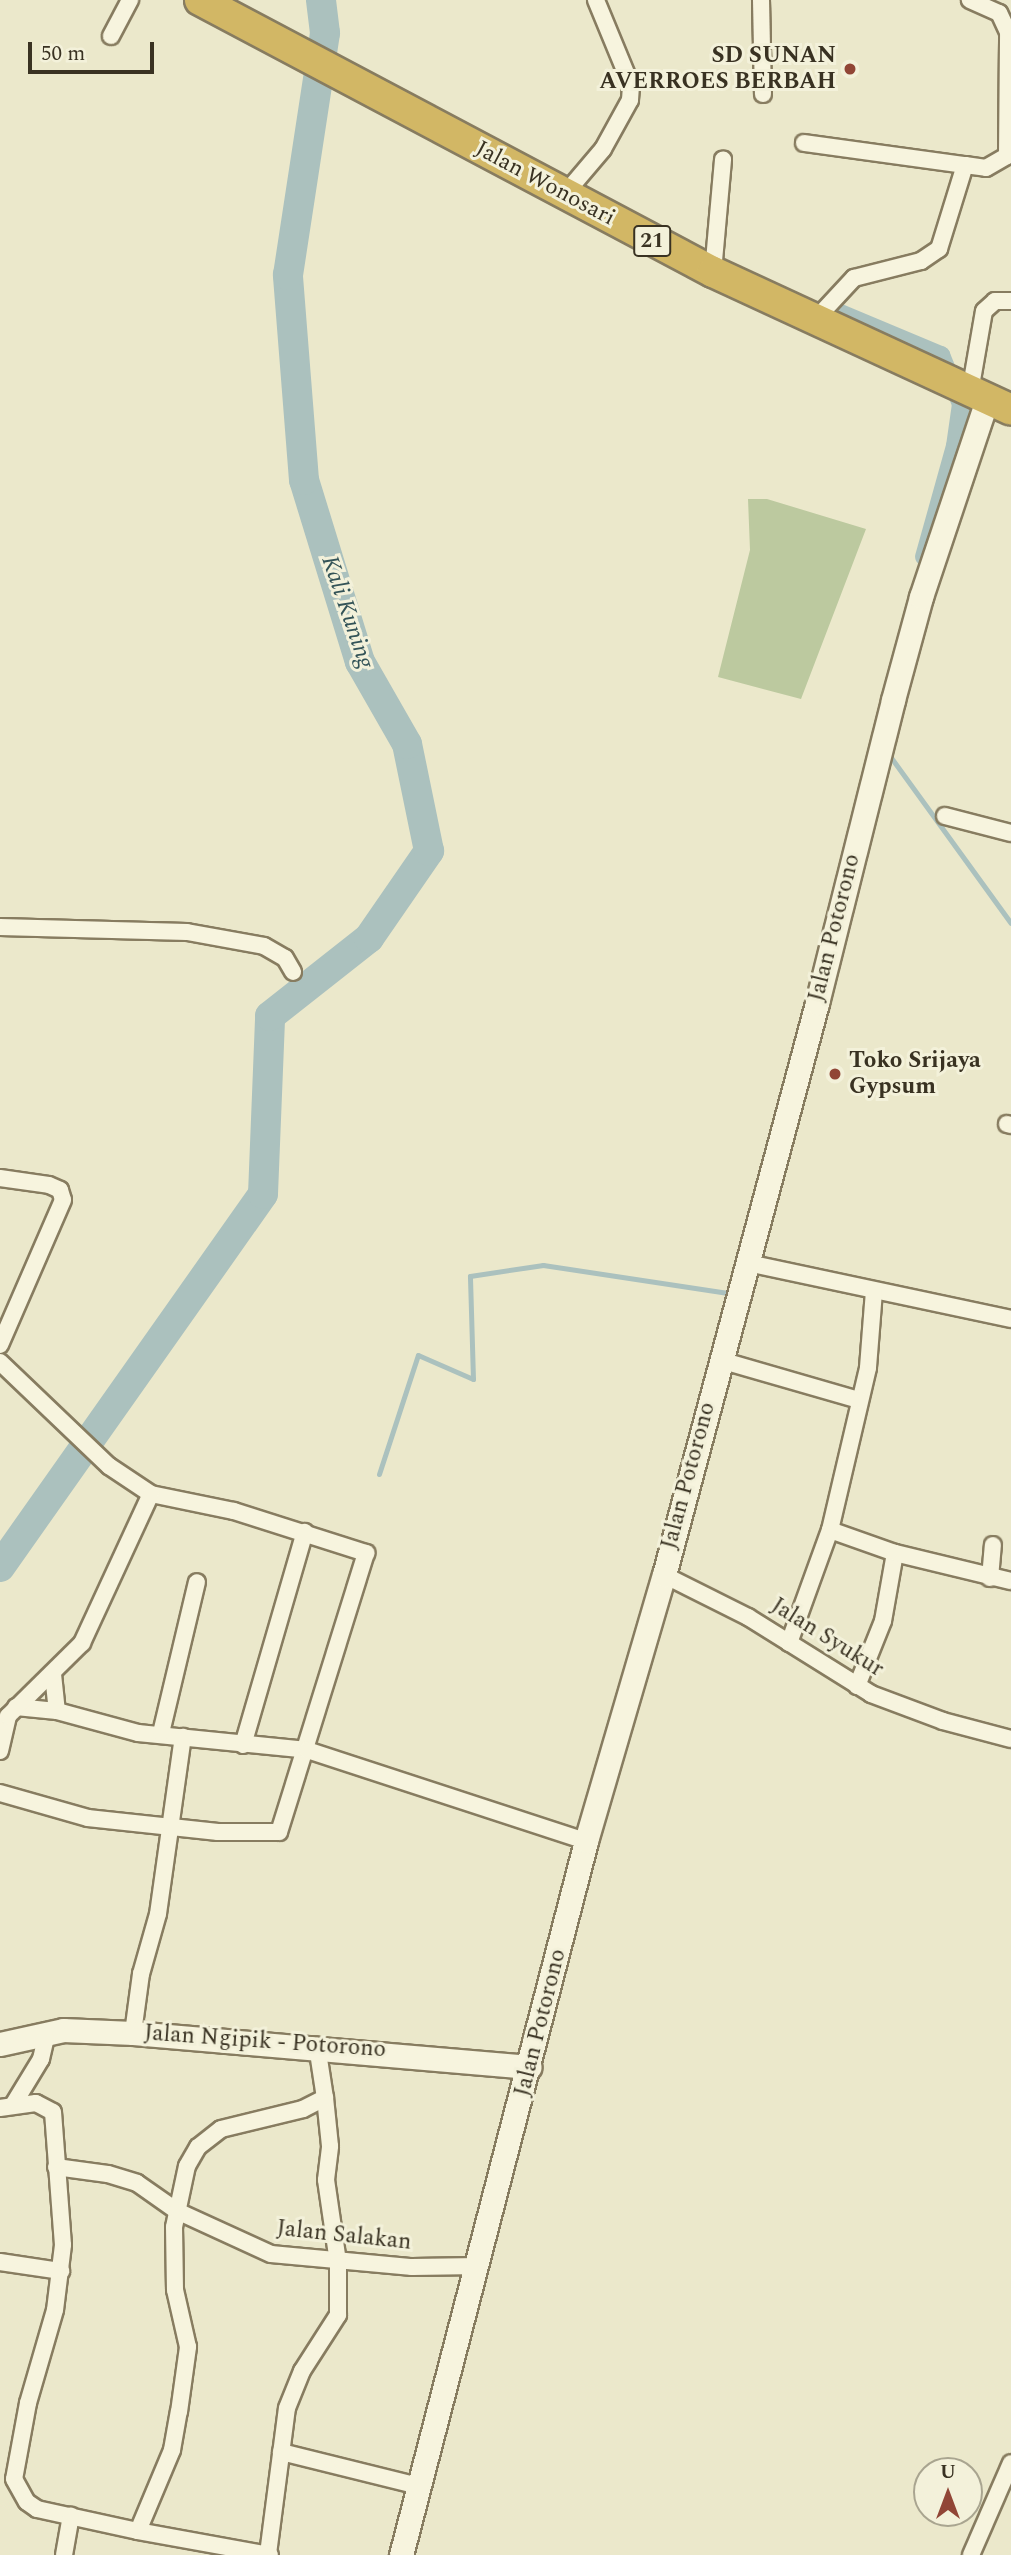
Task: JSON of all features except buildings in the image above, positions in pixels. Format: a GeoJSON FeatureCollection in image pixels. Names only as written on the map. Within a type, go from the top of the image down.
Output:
{"type":"FeatureCollection","features":[{"type":"Feature","properties":{"kind":"highway","name":"Jalan Wonosari"},"geometry":{"type":"LineString","coordinates":[[200,0],[713,272],[974,394]]}},
{"type":"Feature","properties":{"kind":"street"},"geometry":{"type":"LineString","coordinates":[[111,36],[130,0]]}},
{"type":"Feature","properties":{"kind":"street"},"geometry":{"type":"LineString","coordinates":[[564,195],[587,172],[603,149],[629,100],[631,85],[596,0]]}},
{"type":"Feature","properties":{"kind":"street"},"geometry":{"type":"LineString","coordinates":[[761,0],[763,94]]}},
{"type":"Feature","properties":{"kind":"street"},"geometry":{"type":"LineString","coordinates":[[804,143],[986,168],[1009,156],[1008,32],[1000,6],[970,0]]}},
{"type":"Feature","properties":{"kind":"street"},"geometry":{"type":"LineString","coordinates":[[713,272],[723,159]]}},
{"type":"Feature","properties":{"kind":"street"},"geometry":{"type":"LineString","coordinates":[[814,321],[854,278],[921,261],[939,249],[965,165]]}},
{"type":"Feature","properties":{"kind":"street"},"geometry":{"type":"LineString","coordinates":[[974,394],[985,311],[995,301],[1011,302]]}},
{"type":"Feature","properties":{"kind":"street","name":"Jalan Potorono"},"geometry":{"type":"LineString","coordinates":[[401,2555],[479,2266],[586,1841],[664,1575],[748,1262],[974,394]]}},
{"type":"Feature","properties":{"kind":"street"},"geometry":{"type":"LineString","coordinates":[[944,816],[1011,833]]}},
{"type":"Feature","properties":{"kind":"street"},"geometry":{"type":"LineString","coordinates":[[0,927],[187,932],[264,946],[285,958],[293,972]]}},
{"type":"Feature","properties":{"kind":"street"},"geometry":{"type":"LineString","coordinates":[[0,1178],[49,1185],[60,1190],[63,1200],[0,1345]]}},
{"type":"Feature","properties":{"kind":"street"},"geometry":{"type":"LineString","coordinates":[[748,1262],[1011,1319]]}},
{"type":"Feature","properties":{"kind":"street"},"geometry":{"type":"LineString","coordinates":[[789,1643],[830,1531],[868,1367],[874,1291]]}},
{"type":"Feature","properties":{"kind":"street"},"geometry":{"type":"LineString","coordinates":[[720,1360],[859,1400]]}},
{"type":"Feature","properties":{"kind":"street"},"geometry":{"type":"LineString","coordinates":[[0,1362],[76,1437],[104,1461],[151,1494],[305,1532],[366,1553],[307,1750],[279,1832],[172,1827],[88,1818],[0,1793]]}},
{"type":"Feature","properties":{"kind":"street"},"geometry":{"type":"LineString","coordinates":[[0,1751],[8,1716],[74,1656],[97,1615],[151,1494]]}},
{"type":"Feature","properties":{"kind":"street"},"geometry":{"type":"LineString","coordinates":[[830,1531],[895,1553],[1011,1581]]}},
{"type":"Feature","properties":{"kind":"street"},"geometry":{"type":"LineString","coordinates":[[243,1745],[305,1532]]}},
{"type":"Feature","properties":{"kind":"street"},"geometry":{"type":"LineString","coordinates":[[990,1578],[993,1545]]}},
{"type":"Feature","properties":{"kind":"street"},"geometry":{"type":"LineString","coordinates":[[857,1686],[883,1621],[895,1553]]}},
{"type":"Feature","properties":{"kind":"street","name":"Jalan Syukur"},"geometry":{"type":"LineString","coordinates":[[664,1575],[748,1616],[857,1686],[943,1721],[1011,1739]]}},
{"type":"Feature","properties":{"kind":"street"},"geometry":{"type":"LineString","coordinates":[[161,1733],[197,1582]]}},
{"type":"Feature","properties":{"kind":"street"},"geometry":{"type":"LineString","coordinates":[[53,1674],[57,1711]]}},
{"type":"Feature","properties":{"kind":"street"},"geometry":{"type":"LineString","coordinates":[[16,1707],[57,1711],[138,1733],[161,1733],[243,1745],[307,1750],[586,1841]]}},
{"type":"Feature","properties":{"kind":"street"},"geometry":{"type":"LineString","coordinates":[[133,2033],[172,1827],[183,1737]]}},
{"type":"Feature","properties":{"kind":"street"},"geometry":{"type":"LineString","coordinates":[[7,2107],[37,2069],[47,2032]]}},
{"type":"Feature","properties":{"kind":"street","name":"Jalan Ngipik - Potorono"},"geometry":{"type":"LineString","coordinates":[[0,2044],[47,2032],[133,2033],[317,2046],[530,2067]]}},
{"type":"Feature","properties":{"kind":"street"},"geometry":{"type":"LineString","coordinates":[[7,2107],[36,2103],[53,2112],[61,2270],[7,2476],[27,2502],[71,2516],[269,2555],[287,2408],[297,2384],[338,2315],[338,2262],[326,2180],[330,2146],[317,2046]]}},
{"type":"Feature","properties":{"kind":"street"},"geometry":{"type":"LineString","coordinates":[[138,2531],[172,2450],[188,2347],[175,2290],[177,2211],[187,2166],[209,2136],[242,2122],[303,2109],[325,2098]]}},
{"type":"Feature","properties":{"kind":"street","name":"Jalan Salakan"},"geometry":{"type":"LineString","coordinates":[[56,2167],[108,2174],[137,2183],[177,2211],[271,2254],[338,2262],[479,2266]]}},
{"type":"Feature","properties":{"kind":"street"},"geometry":{"type":"LineString","coordinates":[[0,2262],[61,2270]]}},
{"type":"Feature","properties":{"kind":"street"},"geometry":{"type":"LineString","coordinates":[[281,2452],[418,2486]]}},
{"type":"Feature","properties":{"kind":"street"},"geometry":{"type":"LineString","coordinates":[[971,2555],[1011,2463]]}},
{"type":"Feature","properties":{"kind":"street"},"geometry":{"type":"LineString","coordinates":[[995,2498],[1011,2504]]}},
{"type":"Feature","properties":{"kind":"street"},"geometry":{"type":"LineString","coordinates":[[64,2555],[71,2516]]}},
{"type":"Feature","properties":{"kind":"green space"},"geometry":{"type":"Polygon","coordinates":[[[748,499],[767,499],[866,529],[801,699],[718,677],[750,550],[748,499]]]}},
{"type":"Feature","properties":{"kind":"waterway","name":"Kali Kuning"},"geometry":{"type":"LineString","coordinates":[[0,1567],[263,1194],[270,1016],[369,938],[429,851],[407,744],[360,662],[304,480],[288,275],[325,33],[321,0]]}},
{"type":"Feature","properties":{"kind":"waterway"},"geometry":{"type":"LineString","coordinates":[[838,312],[941,355],[961,404],[955,446],[924,557]]}},
{"type":"Feature","properties":{"kind":"waterway"},"geometry":{"type":"LineString","coordinates":[[887,752],[1011,923]]}},
{"type":"Feature","properties":{"kind":"waterway"},"geometry":{"type":"LineString","coordinates":[[379,1474],[418,1355],[473,1379],[470,1276],[543,1265],[728,1293]]}},
{"type":"Feature","properties":{"kind":"place","name":"SD SUNAN AVERROES BERBAH"},"geometry":{"type":"Point","coordinates":[850,69]}},
{"type":"Feature","properties":{"kind":"place","name":"Toko Srijaya Gypsum"},"geometry":{"type":"Point","coordinates":[835,1074]}}]}
